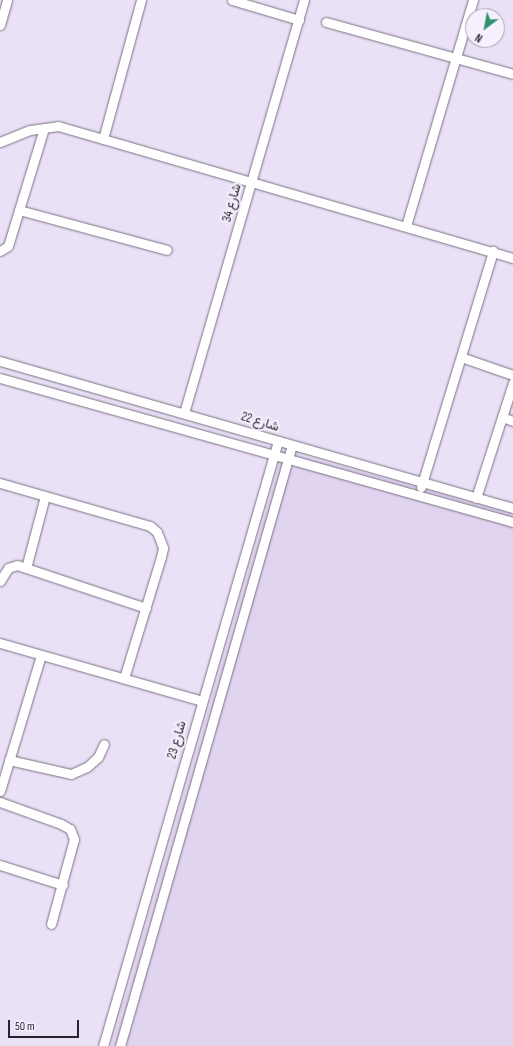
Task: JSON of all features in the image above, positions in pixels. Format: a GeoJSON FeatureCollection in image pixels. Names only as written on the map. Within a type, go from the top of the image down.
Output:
{"type":"FeatureCollection","features":[{"type":"Feature","properties":{"kind":"street"},"geometry":{"type":"LineString","coordinates":[[0,25],[7,0]]}},
{"type":"Feature","properties":{"kind":"street"},"geometry":{"type":"LineString","coordinates":[[103,139],[141,0]]}},
{"type":"Feature","properties":{"kind":"street"},"geometry":{"type":"LineString","coordinates":[[232,0],[299,20]]}},
{"type":"Feature","properties":{"kind":"street","name":"شارع 34"},"geometry":{"type":"LineString","coordinates":[[184,413],[304,0]]}},
{"type":"Feature","properties":{"kind":"street"},"geometry":{"type":"LineString","coordinates":[[406,226],[473,0]]}},
{"type":"Feature","properties":{"kind":"street"},"geometry":{"type":"LineString","coordinates":[[326,22],[513,74]]}},
{"type":"Feature","properties":{"kind":"street"},"geometry":{"type":"LineString","coordinates":[[0,142],[16,134],[58,126],[513,258]]}},
{"type":"Feature","properties":{"kind":"street"},"geometry":{"type":"LineString","coordinates":[[0,251],[8,246],[44,128]]}},
{"type":"Feature","properties":{"kind":"street"},"geometry":{"type":"LineString","coordinates":[[19,210],[167,250]]}},
{"type":"Feature","properties":{"kind":"street"},"geometry":{"type":"LineString","coordinates":[[419,496],[493,252]]}},
{"type":"Feature","properties":{"kind":"street"},"geometry":{"type":"LineString","coordinates":[[461,357],[513,375]]}},
{"type":"Feature","properties":{"kind":"street","name":"شارع 22"},"geometry":{"type":"LineString","coordinates":[[0,360],[513,508]]}},
{"type":"Feature","properties":{"kind":"street"},"geometry":{"type":"LineString","coordinates":[[0,378],[273,456],[513,522]]}},
{"type":"Feature","properties":{"kind":"street"},"geometry":{"type":"LineString","coordinates":[[476,498],[513,382]]}},
{"type":"Feature","properties":{"kind":"street"},"geometry":{"type":"LineString","coordinates":[[502,417],[513,421]]}},
{"type":"Feature","properties":{"kind":"street","name":"شارع 23"},"geometry":{"type":"LineString","coordinates":[[103,1046],[278,441]]}},
{"type":"Feature","properties":{"kind":"street"},"geometry":{"type":"LineString","coordinates":[[120,1046],[292,445]]}},
{"type":"Feature","properties":{"kind":"street"},"geometry":{"type":"LineString","coordinates":[[0,483],[150,526],[157,532],[163,548],[124,678]]}},
{"type":"Feature","properties":{"kind":"street"},"geometry":{"type":"LineString","coordinates":[[26,568],[45,496]]}},
{"type":"Feature","properties":{"kind":"street"},"geometry":{"type":"LineString","coordinates":[[0,582],[8,568],[17,565],[146,608]]}},
{"type":"Feature","properties":{"kind":"street"},"geometry":{"type":"LineString","coordinates":[[0,643],[202,700]]}},
{"type":"Feature","properties":{"kind":"street"},"geometry":{"type":"LineString","coordinates":[[0,791],[41,655]]}},
{"type":"Feature","properties":{"kind":"street"},"geometry":{"type":"LineString","coordinates":[[9,760],[71,774],[87,767],[98,757],[104,744]]}},
{"type":"Feature","properties":{"kind":"street"},"geometry":{"type":"LineString","coordinates":[[0,802],[70,829],[74,838],[63,885],[51,924]]}},
{"type":"Feature","properties":{"kind":"street"},"geometry":{"type":"LineString","coordinates":[[0,865],[63,885]]}},
{"type":"Feature","properties":{"kind":"shaded area"},"geometry":{"type":"Polygon","coordinates":[[[283,451],[513,512],[513,1046],[111,1046],[283,451]]]}}]}
